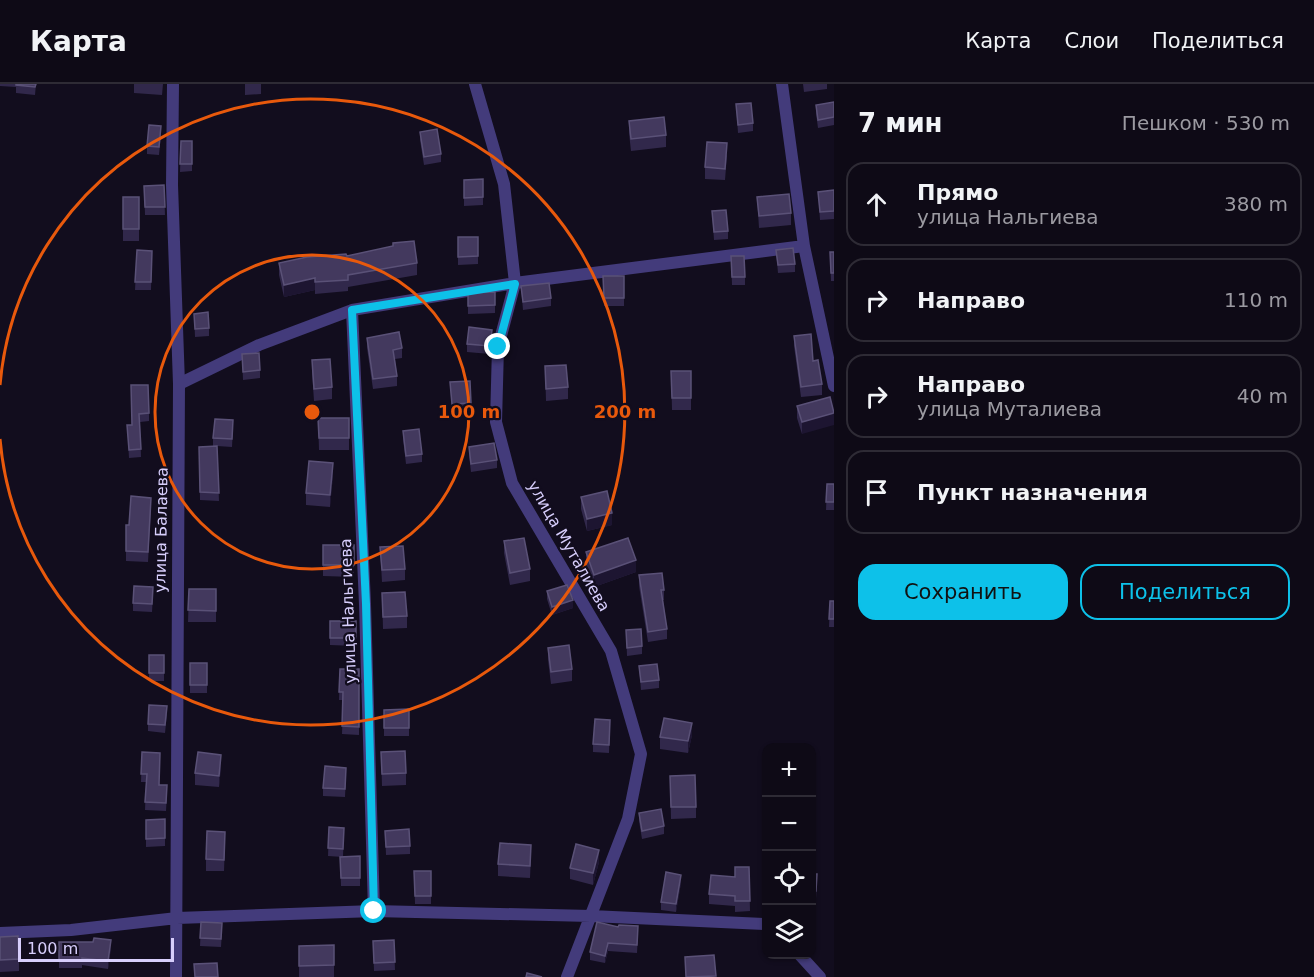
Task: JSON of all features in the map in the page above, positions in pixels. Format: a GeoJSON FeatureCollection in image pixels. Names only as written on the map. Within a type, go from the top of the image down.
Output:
{"type":"FeatureCollection","features":[{"type":"Feature","properties":{"kind":"street","name":"улица Балаева"},"geometry":{"type":"LineString","coordinates":[[173,84],[172,185],[179,384],[176,977]]}},
{"type":"Feature","properties":{"kind":"street","name":"улица Муталиева"},"geometry":{"type":"LineString","coordinates":[[476,84],[504,183],[515,284],[498,347],[496,422],[512,483],[611,651],[641,754],[628,819],[567,977]]}},
{"type":"Feature","properties":{"kind":"street"},"geometry":{"type":"LineString","coordinates":[[782,84],[804,246],[834,386]]}},
{"type":"Feature","properties":{"kind":"street"},"geometry":{"type":"LineString","coordinates":[[179,384],[259,345],[352,310],[515,284],[804,246]]}},
{"type":"Feature","properties":{"kind":"street","name":"улица Нальгиева"},"geometry":{"type":"LineString","coordinates":[[352,310],[366,604],[374,911]]}},
{"type":"Feature","properties":{"kind":"street"},"geometry":{"type":"LineString","coordinates":[[0,933],[71,930],[177,918],[374,911],[591,916],[762,924]]}},
{"type":"Feature","properties":{"kind":"street"},"geometry":{"type":"LineString","coordinates":[[804,959],[820,977]]}},
{"type":"Feature","properties":{"kind":"building"},"geometry":{"type":"Polygon","coordinates":[[[16,84],[36,84],[35,87],[16,84]]]}},
{"type":"Feature","properties":{"kind":"building"},"geometry":{"type":"Polygon","coordinates":[[[834,102],[834,117],[818,120],[816,105],[834,102]]]}},
{"type":"Feature","properties":{"kind":"building"},"geometry":{"type":"Polygon","coordinates":[[[751,103],[753,123],[738,125],[736,104],[751,103]]]}},
{"type":"Feature","properties":{"kind":"building"},"geometry":{"type":"Polygon","coordinates":[[[664,117],[666,135],[631,139],[629,121],[664,117]]]}},
{"type":"Feature","properties":{"kind":"building"},"geometry":{"type":"Polygon","coordinates":[[[149,125],[161,126],[159,147],[147,146],[149,125]]]}},
{"type":"Feature","properties":{"kind":"building"},"geometry":{"type":"Polygon","coordinates":[[[437,129],[441,154],[424,157],[420,132],[437,129]]]}},
{"type":"Feature","properties":{"kind":"building"},"geometry":{"type":"Polygon","coordinates":[[[181,141],[192,141],[192,164],[180,164],[181,141]]]}},
{"type":"Feature","properties":{"kind":"building"},"geometry":{"type":"Polygon","coordinates":[[[707,142],[727,143],[725,169],[705,167],[707,142]]]}},
{"type":"Feature","properties":{"kind":"building"},"geometry":{"type":"Polygon","coordinates":[[[483,179],[483,197],[464,198],[464,180],[483,179]]]}},
{"type":"Feature","properties":{"kind":"building"},"geometry":{"type":"Polygon","coordinates":[[[164,185],[165,207],[145,207],[144,186],[164,185]]]}},
{"type":"Feature","properties":{"kind":"building"},"geometry":{"type":"Polygon","coordinates":[[[834,190],[834,211],[820,212],[818,192],[834,190]]]}},
{"type":"Feature","properties":{"kind":"building"},"geometry":{"type":"Polygon","coordinates":[[[789,194],[791,213],[759,216],[757,197],[789,194]]]}},
{"type":"Feature","properties":{"kind":"building"},"geometry":{"type":"Polygon","coordinates":[[[123,197],[139,197],[139,229],[123,229],[123,197]]]}},
{"type":"Feature","properties":{"kind":"building"},"geometry":{"type":"Polygon","coordinates":[[[726,210],[728,231],[714,232],[712,211],[726,210]]]}},
{"type":"Feature","properties":{"kind":"building"},"geometry":{"type":"Polygon","coordinates":[[[458,237],[478,237],[478,256],[458,257],[458,237]]]}},
{"type":"Feature","properties":{"kind":"building"},"geometry":{"type":"Polygon","coordinates":[[[414,241],[417,263],[348,275],[348,280],[315,282],[315,278],[284,285],[279,263],[307,257],[346,254],[347,256],[393,246],[393,243],[414,241]]]}},
{"type":"Feature","properties":{"kind":"building"},"geometry":{"type":"Polygon","coordinates":[[[793,248],[795,264],[778,265],[776,250],[793,248]]]}},
{"type":"Feature","properties":{"kind":"building"},"geometry":{"type":"Polygon","coordinates":[[[137,250],[152,251],[151,282],[135,282],[137,250]]]}},
{"type":"Feature","properties":{"kind":"building"},"geometry":{"type":"Polygon","coordinates":[[[830,252],[834,252],[834,273],[831,273],[830,252]]]}},
{"type":"Feature","properties":{"kind":"building"},"geometry":{"type":"Polygon","coordinates":[[[731,256],[744,256],[745,277],[732,277],[731,256]]]}},
{"type":"Feature","properties":{"kind":"building"},"geometry":{"type":"Polygon","coordinates":[[[603,276],[624,276],[624,298],[604,298],[603,276]]]}},
{"type":"Feature","properties":{"kind":"building"},"geometry":{"type":"Polygon","coordinates":[[[549,283],[551,298],[523,302],[521,286],[549,283]]]}},
{"type":"Feature","properties":{"kind":"building"},"geometry":{"type":"Polygon","coordinates":[[[495,292],[495,305],[468,306],[468,293],[495,292]]]}},
{"type":"Feature","properties":{"kind":"building"},"geometry":{"type":"Polygon","coordinates":[[[208,312],[209,328],[195,329],[194,314],[208,312]]]}},
{"type":"Feature","properties":{"kind":"building"},"geometry":{"type":"Polygon","coordinates":[[[469,327],[492,330],[490,346],[467,344],[469,327]]]}},
{"type":"Feature","properties":{"kind":"building"},"geometry":{"type":"Polygon","coordinates":[[[399,332],[402,348],[393,350],[397,376],[373,379],[367,338],[399,332]]]}},
{"type":"Feature","properties":{"kind":"building"},"geometry":{"type":"Polygon","coordinates":[[[811,334],[813,361],[818,360],[822,384],[801,387],[794,336],[811,334]]]}},
{"type":"Feature","properties":{"kind":"building"},"geometry":{"type":"Polygon","coordinates":[[[259,353],[260,370],[243,372],[242,354],[259,353]]]}},
{"type":"Feature","properties":{"kind":"building"},"geometry":{"type":"Polygon","coordinates":[[[330,359],[332,387],[314,389],[312,360],[330,359]]]}},
{"type":"Feature","properties":{"kind":"building"},"geometry":{"type":"Polygon","coordinates":[[[566,365],[568,387],[546,389],[545,366],[566,365]]]}},
{"type":"Feature","properties":{"kind":"building"},"geometry":{"type":"Polygon","coordinates":[[[671,371],[691,371],[691,398],[672,398],[671,371]]]}},
{"type":"Feature","properties":{"kind":"building"},"geometry":{"type":"Polygon","coordinates":[[[470,381],[471,403],[452,404],[450,382],[470,381]]]}},
{"type":"Feature","properties":{"kind":"building"},"geometry":{"type":"Polygon","coordinates":[[[131,385],[148,385],[149,413],[139,414],[141,449],[129,450],[127,425],[132,425],[131,385]]]}},
{"type":"Feature","properties":{"kind":"building"},"geometry":{"type":"Polygon","coordinates":[[[830,397],[834,413],[802,422],[797,406],[830,397]]]}},
{"type":"Feature","properties":{"kind":"building"},"geometry":{"type":"Polygon","coordinates":[[[318,418],[349,418],[349,438],[319,438],[318,418]]]}},
{"type":"Feature","properties":{"kind":"building"},"geometry":{"type":"Polygon","coordinates":[[[215,419],[233,420],[232,439],[213,438],[215,419]]]}},
{"type":"Feature","properties":{"kind":"building"},"geometry":{"type":"Polygon","coordinates":[[[419,429],[422,454],[406,456],[403,431],[419,429]]]}},
{"type":"Feature","properties":{"kind":"building"},"geometry":{"type":"Polygon","coordinates":[[[494,443],[497,460],[471,464],[469,447],[494,443]]]}},
{"type":"Feature","properties":{"kind":"building"},"geometry":{"type":"Polygon","coordinates":[[[217,446],[219,493],[200,492],[199,447],[217,446]]]}},
{"type":"Feature","properties":{"kind":"building"},"geometry":{"type":"Polygon","coordinates":[[[309,461],[333,463],[330,495],[306,493],[309,461]]]}},
{"type":"Feature","properties":{"kind":"building"},"geometry":{"type":"Polygon","coordinates":[[[827,484],[834,484],[834,502],[826,502],[827,484]]]}},
{"type":"Feature","properties":{"kind":"building"},"geometry":{"type":"Polygon","coordinates":[[[607,491],[612,513],[587,519],[581,497],[607,491]]]}},
{"type":"Feature","properties":{"kind":"building"},"geometry":{"type":"Polygon","coordinates":[[[131,496],[151,498],[148,552],[126,551],[126,525],[129,525],[131,496]]]}},
{"type":"Feature","properties":{"kind":"building"},"geometry":{"type":"Polygon","coordinates":[[[524,538],[530,569],[510,573],[504,541],[524,538]]]}},
{"type":"Feature","properties":{"kind":"building"},"geometry":{"type":"Polygon","coordinates":[[[628,538],[636,560],[594,575],[586,552],[628,538]]]}},
{"type":"Feature","properties":{"kind":"building"},"geometry":{"type":"Polygon","coordinates":[[[323,545],[354,545],[354,565],[323,565],[323,545]]]}},
{"type":"Feature","properties":{"kind":"building"},"geometry":{"type":"Polygon","coordinates":[[[403,546],[405,569],[382,570],[380,547],[403,546]]]}},
{"type":"Feature","properties":{"kind":"building"},"geometry":{"type":"Polygon","coordinates":[[[662,573],[664,590],[661,590],[667,629],[648,632],[639,575],[662,573]]]}},
{"type":"Feature","properties":{"kind":"building"},"geometry":{"type":"Polygon","coordinates":[[[567,585],[573,600],[552,607],[547,591],[567,585]]]}},
{"type":"Feature","properties":{"kind":"building"},"geometry":{"type":"Polygon","coordinates":[[[134,586],[153,587],[152,604],[133,603],[134,586]]]}},
{"type":"Feature","properties":{"kind":"building"},"geometry":{"type":"Polygon","coordinates":[[[189,589],[216,589],[216,611],[188,610],[189,589]]]}},
{"type":"Feature","properties":{"kind":"building"},"geometry":{"type":"Polygon","coordinates":[[[405,592],[407,616],[383,617],[382,593],[405,592]]]}},
{"type":"Feature","properties":{"kind":"building"},"geometry":{"type":"Polygon","coordinates":[[[830,601],[834,601],[834,619],[829,619],[830,601]]]}},
{"type":"Feature","properties":{"kind":"building"},"geometry":{"type":"Polygon","coordinates":[[[330,621],[356,621],[356,638],[330,638],[330,621]]]}},
{"type":"Feature","properties":{"kind":"building"},"geometry":{"type":"Polygon","coordinates":[[[641,629],[642,646],[627,648],[626,630],[641,629]]]}},
{"type":"Feature","properties":{"kind":"building"},"geometry":{"type":"Polygon","coordinates":[[[569,645],[572,669],[551,672],[548,648],[569,645]]]}},
{"type":"Feature","properties":{"kind":"building"},"geometry":{"type":"Polygon","coordinates":[[[149,655],[164,655],[164,673],[149,673],[149,655]]]}},
{"type":"Feature","properties":{"kind":"building"},"geometry":{"type":"Polygon","coordinates":[[[190,663],[207,663],[207,685],[190,685],[190,663]]]}},
{"type":"Feature","properties":{"kind":"building"},"geometry":{"type":"Polygon","coordinates":[[[657,664],[659,680],[641,682],[639,666],[657,664]]]}},
{"type":"Feature","properties":{"kind":"building"},"geometry":{"type":"Polygon","coordinates":[[[340,669],[359,669],[359,727],[342,726],[343,692],[339,692],[340,669]]]}},
{"type":"Feature","properties":{"kind":"building"},"geometry":{"type":"Polygon","coordinates":[[[149,705],[167,706],[165,725],[148,724],[149,705]]]}},
{"type":"Feature","properties":{"kind":"building"},"geometry":{"type":"Polygon","coordinates":[[[409,709],[409,728],[384,728],[384,710],[409,709]]]}},
{"type":"Feature","properties":{"kind":"building"},"geometry":{"type":"Polygon","coordinates":[[[664,718],[692,723],[688,741],[660,737],[664,718]]]}},
{"type":"Feature","properties":{"kind":"building"},"geometry":{"type":"Polygon","coordinates":[[[595,719],[610,720],[609,745],[593,744],[595,719]]]}},
{"type":"Feature","properties":{"kind":"building"},"geometry":{"type":"Polygon","coordinates":[[[405,751],[406,773],[382,774],[381,752],[405,751]]]}},
{"type":"Feature","properties":{"kind":"building"},"geometry":{"type":"Polygon","coordinates":[[[142,752],[160,753],[159,785],[167,785],[166,803],[145,802],[147,774],[141,774],[142,752]]]}},
{"type":"Feature","properties":{"kind":"building"},"geometry":{"type":"Polygon","coordinates":[[[198,752],[221,755],[219,776],[195,773],[198,752]]]}},
{"type":"Feature","properties":{"kind":"building"},"geometry":{"type":"Polygon","coordinates":[[[325,766],[346,768],[345,789],[323,788],[325,766]]]}},
{"type":"Feature","properties":{"kind":"building"},"geometry":{"type":"Polygon","coordinates":[[[695,775],[696,807],[671,807],[670,776],[695,775]]]}},
{"type":"Feature","properties":{"kind":"building"},"geometry":{"type":"Polygon","coordinates":[[[661,809],[664,826],[642,831],[639,813],[661,809]]]}},
{"type":"Feature","properties":{"kind":"building"},"geometry":{"type":"Polygon","coordinates":[[[165,819],[165,838],[146,839],[146,820],[165,819]]]}},
{"type":"Feature","properties":{"kind":"building"},"geometry":{"type":"Polygon","coordinates":[[[329,827],[344,828],[343,849],[328,848],[329,827]]]}},
{"type":"Feature","properties":{"kind":"building"},"geometry":{"type":"Polygon","coordinates":[[[409,829],[410,846],[386,847],[385,831],[409,829]]]}},
{"type":"Feature","properties":{"kind":"building"},"geometry":{"type":"Polygon","coordinates":[[[207,831],[225,832],[224,860],[206,859],[207,831]]]}},
{"type":"Feature","properties":{"kind":"building"},"geometry":{"type":"Polygon","coordinates":[[[500,843],[531,845],[530,866],[498,864],[500,843]]]}},
{"type":"Feature","properties":{"kind":"building"},"geometry":{"type":"Polygon","coordinates":[[[576,844],[599,850],[593,873],[570,868],[576,844]]]}},
{"type":"Feature","properties":{"kind":"building"},"geometry":{"type":"Polygon","coordinates":[[[360,856],[360,878],[341,878],[340,857],[360,856]]]}},
{"type":"Feature","properties":{"kind":"building"},"geometry":{"type":"Polygon","coordinates":[[[735,867],[749,867],[750,901],[735,901],[735,896],[709,894],[711,875],[735,877],[735,867]]]}},
{"type":"Feature","properties":{"kind":"building"},"geometry":{"type":"Polygon","coordinates":[[[414,871],[431,871],[431,896],[415,896],[414,871]]]}},
{"type":"Feature","properties":{"kind":"building"},"geometry":{"type":"Polygon","coordinates":[[[666,872],[681,875],[676,904],[661,902],[666,872]]]}},
{"type":"Feature","properties":{"kind":"building"},"geometry":{"type":"Polygon","coordinates":[[[201,922],[222,923],[221,939],[200,938],[201,922]]]}},
{"type":"Feature","properties":{"kind":"building"},"geometry":{"type":"Polygon","coordinates":[[[597,922],[618,927],[619,925],[638,926],[637,945],[608,943],[605,956],[590,952],[597,922]]]}},
{"type":"Feature","properties":{"kind":"building"},"geometry":{"type":"Polygon","coordinates":[[[18,936],[19,959],[0,960],[0,937],[18,936]]]}},
{"type":"Feature","properties":{"kind":"building"},"geometry":{"type":"Polygon","coordinates":[[[94,938],[111,940],[108,961],[82,958],[82,960],[59,960],[59,942],[93,942],[94,938]]]}},
{"type":"Feature","properties":{"kind":"building"},"geometry":{"type":"Polygon","coordinates":[[[394,940],[395,962],[374,963],[373,941],[394,940]]]}},
{"type":"Feature","properties":{"kind":"building"},"geometry":{"type":"Polygon","coordinates":[[[334,945],[334,965],[299,966],[299,946],[334,945]]]}},
{"type":"Feature","properties":{"kind":"building"},"geometry":{"type":"Polygon","coordinates":[[[714,955],[716,976],[686,977],[685,957],[714,955]]]}},
{"type":"Feature","properties":{"kind":"building"},"geometry":{"type":"Polygon","coordinates":[[[217,963],[218,977],[195,977],[194,964],[217,963]]]}},
{"type":"Feature","properties":{"kind":"building"},"geometry":{"type":"Polygon","coordinates":[[[527,973],[542,977],[526,977],[527,973]]]}},
{"type":"Feature","properties":{"kind":"route"},"geometry":{"type":"LineString","coordinates":[[374,911],[366,604],[352,310],[515,284],[498,347]]}}]}
